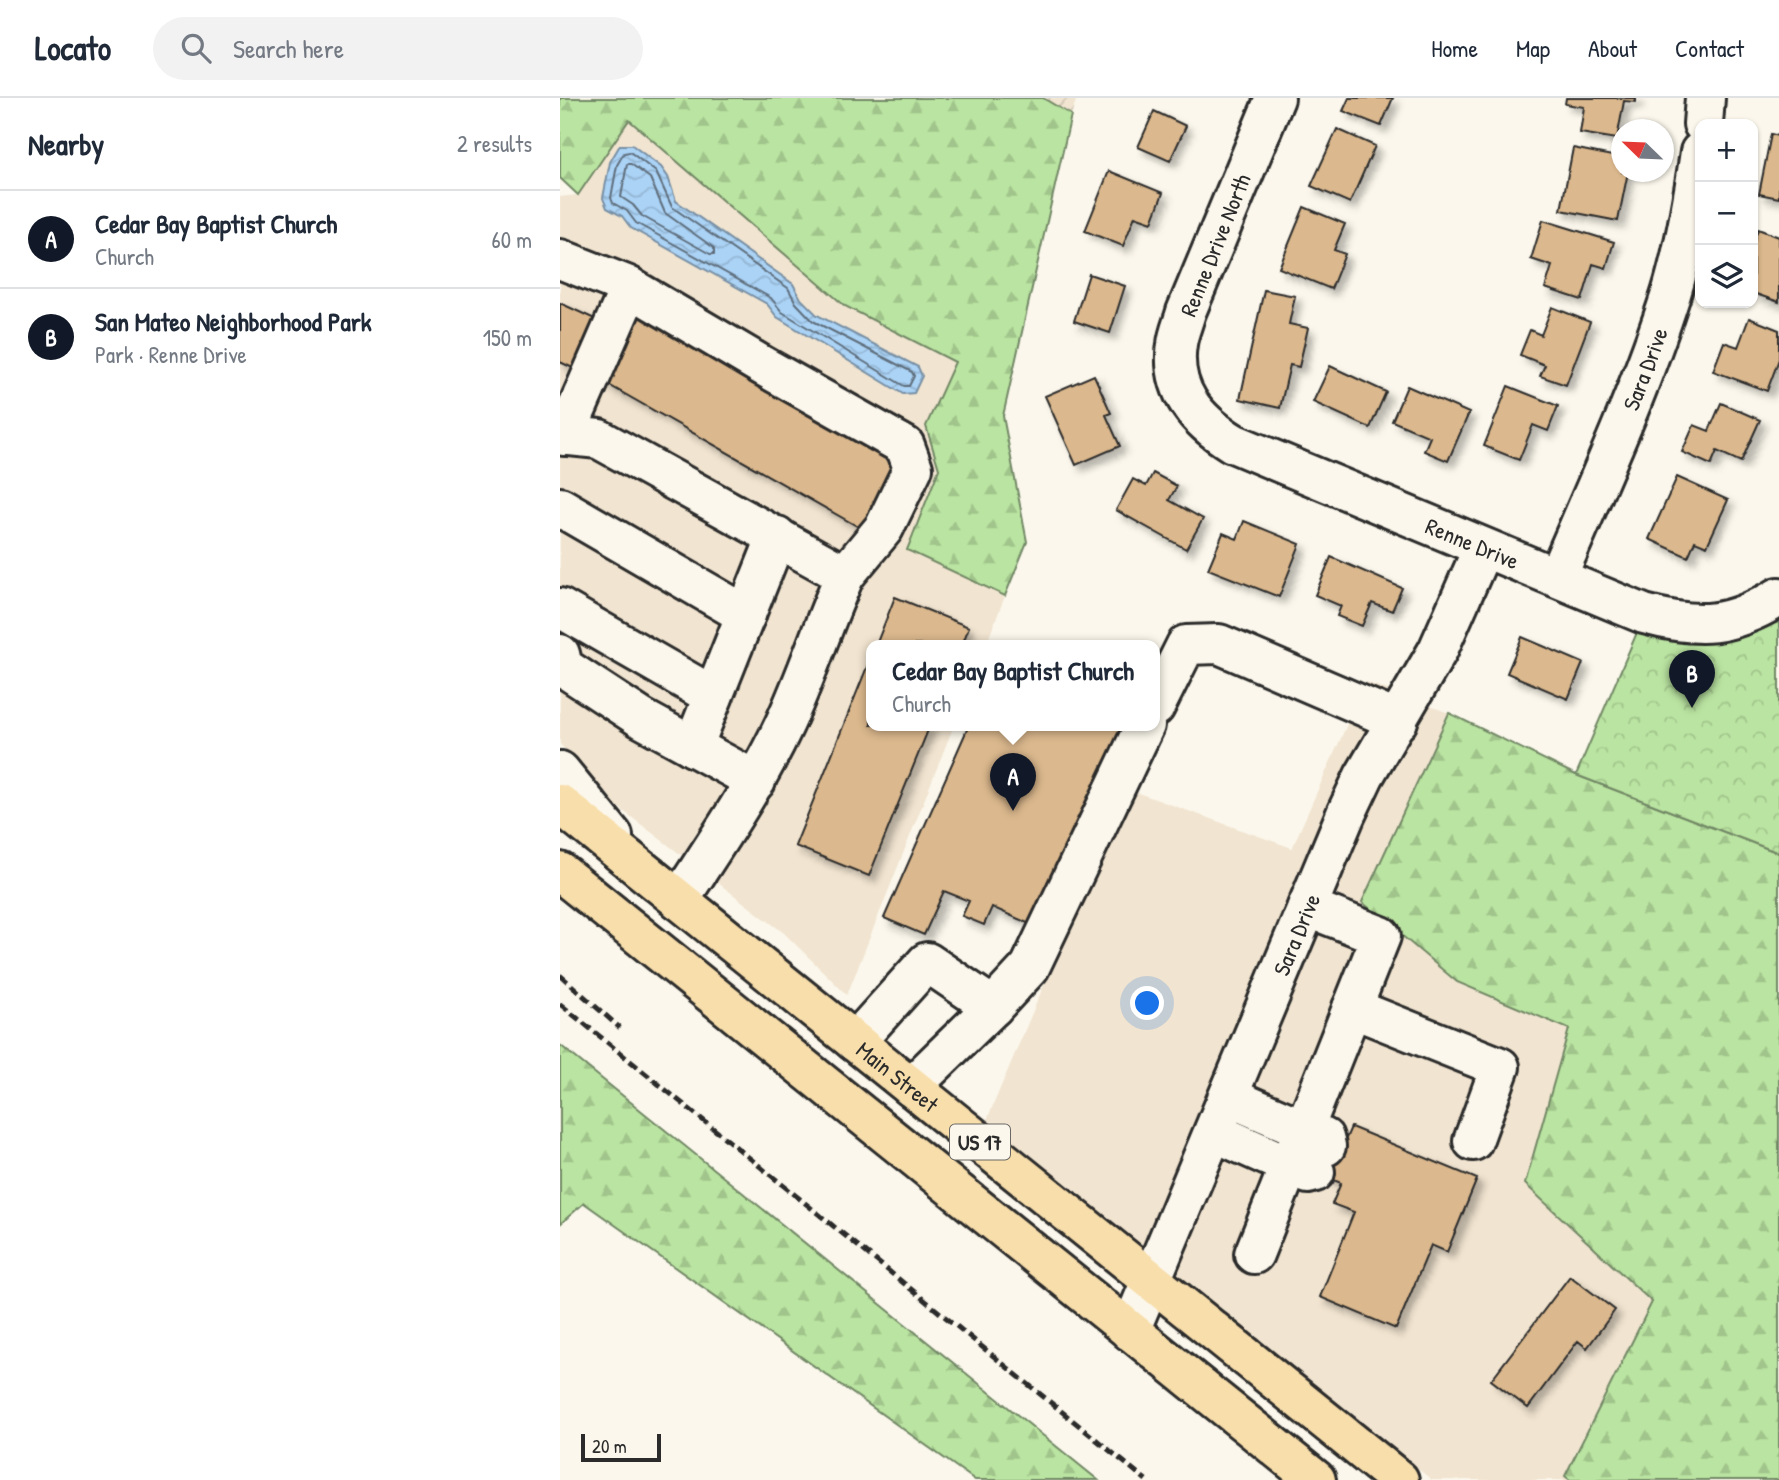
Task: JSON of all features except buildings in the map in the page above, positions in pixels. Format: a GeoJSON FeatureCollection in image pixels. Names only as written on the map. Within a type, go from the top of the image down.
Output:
{"type":"FeatureCollection","features":[{"type":"Feature","properties":{"kind":"main road","name":"Main Street"},"geometry":{"type":"LineString","coordinates":[[560,804],[1399,1480]]}},
{"type":"Feature","properties":{"kind":"main road","name":"US 17"},"geometry":{"type":"LineString","coordinates":[[560,872],[1316,1480]]}},
{"type":"Feature","properties":{"kind":"street","name":"Renne Drive North"},"geometry":{"type":"LineString","coordinates":[[1184,396],[1176,371],[1177,344],[1186,312],[1275,98]]}},
{"type":"Feature","properties":{"kind":"street"},"geometry":{"type":"LineString","coordinates":[[1704,119],[1706,98]]}},
{"type":"Feature","properties":{"kind":"street","name":"Sara Drive"},"geometry":{"type":"LineString","coordinates":[[1557,578],[1645,371],[1671,291],[1690,217],[1695,182]]}},
{"type":"Feature","properties":{"kind":"street"},"geometry":{"type":"LineString","coordinates":[[560,259],[630,287],[905,446],[913,468],[884,528],[845,575],[785,723],[756,781],[679,900]]}},
{"type":"Feature","properties":{"kind":"street"},"geometry":{"type":"LineString","coordinates":[[630,287],[563,435],[599,439],[845,575]]}},
{"type":"Feature","properties":{"kind":"street","name":"Renne Drive"},"geometry":{"type":"LineString","coordinates":[[1184,396],[1210,429],[1233,443],[1644,614],[1674,622],[1697,624],[1725,621],[1755,611],[1779,597]]}},
{"type":"Feature","properties":{"kind":"street"},"geometry":{"type":"LineString","coordinates":[[560,507],[746,615]]}},
{"type":"Feature","properties":{"kind":"street"},"geometry":{"type":"LineString","coordinates":[[694,747],[777,536]]}},
{"type":"Feature","properties":{"kind":"street","name":"Sara Drive"},"geometry":{"type":"LineString","coordinates":[[1130,1331],[1352,801],[1438,650],[1483,548]]}},
{"type":"Feature","properties":{"kind":"street"},"geometry":{"type":"LineString","coordinates":[[560,608],[713,696]]}},
{"type":"Feature","properties":{"kind":"street"},"geometry":{"type":"LineString","coordinates":[[1160,697],[1186,645],[1219,644],[1398,721]]}},
{"type":"Feature","properties":{"kind":"street"},"geometry":{"type":"LineString","coordinates":[[560,654],[563,667],[641,718],[756,781]]}},
{"type":"Feature","properties":{"kind":"street"},"geometry":{"type":"LineString","coordinates":[[911,1087],[1030,967],[1142,731]]}},
{"type":"Feature","properties":{"kind":"street"},"geometry":{"type":"LineString","coordinates":[[560,771],[641,870]]}},
{"type":"Feature","properties":{"kind":"street"},"geometry":{"type":"LineString","coordinates":[[1254,1254],[1308,1153],[1353,1008],[1381,936],[1307,907]]}},
{"type":"Feature","properties":{"kind":"street"},"geometry":{"type":"LineString","coordinates":[[855,1042],[927,962],[993,1007]]}},
{"type":"Feature","properties":{"kind":"street"},"geometry":{"type":"LineString","coordinates":[[1353,1008],[1500,1067],[1473,1141]]}},
{"type":"Feature","properties":{"kind":"street"},"geometry":{"type":"LineString","coordinates":[[1229,1097],[1308,1153]]}},
{"type":"Feature","properties":{"kind":"street"},"geometry":{"type":"LineString","coordinates":[[1214,1132],[1308,1153]]}},
{"type":"Feature","properties":{"kind":"shaded area"},"geometry":{"type":"Polygon","coordinates":[[[1043,98],[1077,98],[1071,115],[1043,98]]]}},
{"type":"Feature","properties":{"kind":"shaded area"},"geometry":{"type":"Polygon","coordinates":[[[628,120],[845,306],[955,362],[926,426],[939,468],[907,550],[1005,596],[988,640],[866,640],[866,731],[952,731],[847,995],[784,933],[609,800],[560,744],[560,197],[578,195],[628,120]]]}},
{"type":"Feature","properties":{"kind":"shaded area"},"geometry":{"type":"Polygon","coordinates":[[[1366,682],[1449,713],[1362,902],[1457,982],[1569,1029],[1525,1184],[1652,1302],[1565,1476],[1570,1480],[1432,1480],[986,1122],[1127,789],[1292,848],[1366,682]]]}},
{"type":"Feature","properties":{"kind":"green space"},"geometry":{"type":"Polygon","coordinates":[[[560,98],[1043,98],[1071,115],[1003,416],[1027,542],[1005,596],[907,550],[939,469],[926,426],[955,362],[845,306],[629,120],[578,195],[560,178],[560,98]]]}},
{"type":"Feature","properties":{"kind":"green space"},"geometry":{"type":"Polygon","coordinates":[[[1779,618],[1779,853],[1576,775],[1638,630],[1675,640],[1710,641],[1744,634],[1779,618]]]}},
{"type":"Feature","properties":{"kind":"green space"},"geometry":{"type":"Polygon","coordinates":[[[1449,713],[1576,775],[1779,853],[1779,1480],[1570,1480],[1565,1476],[1652,1302],[1525,1184],[1569,1029],[1457,982],[1362,902],[1449,713]]]}},
{"type":"Feature","properties":{"kind":"green space"},"geometry":{"type":"Polygon","coordinates":[[[560,1045],[1098,1480],[975,1480],[584,1203],[560,1224],[560,1045]]]}},
{"type":"Feature","properties":{"kind":"water"},"geometry":{"type":"Polygon","coordinates":[[[620,145],[632,145],[661,167],[668,177],[676,201],[793,284],[801,299],[817,315],[918,367],[922,376],[914,393],[903,394],[777,317],[767,304],[631,228],[622,216],[607,208],[603,198],[610,162],[620,145]]]}},
{"type":"Feature","properties":{"kind":"railway"},"geometry":{"type":"LineString","coordinates":[[560,975],[620,1028]]}},
{"type":"Feature","properties":{"kind":"railway"},"geometry":{"type":"LineString","coordinates":[[560,1004],[1146,1480]]}},
{"type":"Feature","properties":{"kind":"place","name":"San Mateo Neighborhood Park"},"geometry":{"type":"Point","coordinates":[1692,708]}},
{"type":"Feature","properties":{"kind":"place","name":"Cedar Bay Baptist Church"},"geometry":{"type":"Point","coordinates":[1013,811]}}]}
